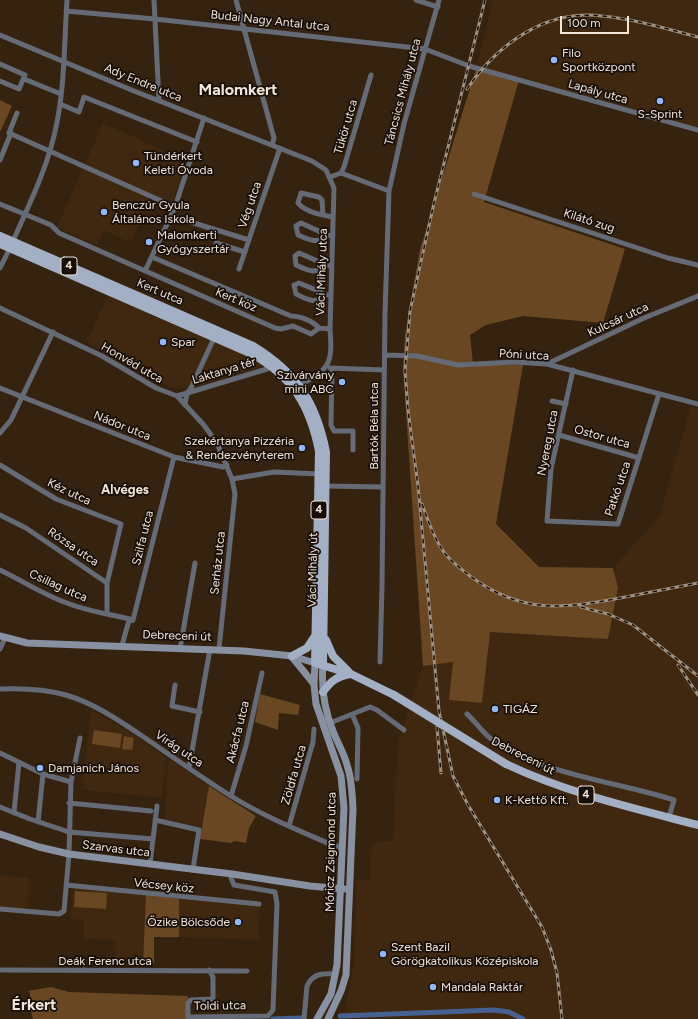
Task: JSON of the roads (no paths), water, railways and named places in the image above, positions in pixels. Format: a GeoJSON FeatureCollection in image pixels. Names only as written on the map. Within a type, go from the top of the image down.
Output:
{"type":"FeatureCollection","features":[{"type":"Feature","properties":{"kind":"main road","name":"Kert utca"},"geometry":{"type":"LineString","coordinates":[[0,236],[12,245],[216,333],[269,363],[297,387]]}},
{"type":"Feature","properties":{"kind":"main road","name":"Kert utca"},"geometry":{"type":"LineString","coordinates":[[0,244],[12,245]]}},
{"type":"Feature","properties":{"kind":"main road","name":"Váci Mihály út"},"geometry":{"type":"LineString","coordinates":[[297,387],[314,429],[319,452],[321,633]]}},
{"type":"Feature","properties":{"kind":"main road","name":"Váci Mihály út"},"geometry":{"type":"LineString","coordinates":[[297,387],[314,409],[322,431],[326,452],[327,486],[319,664]]}},
{"type":"Feature","properties":{"kind":"main road"},"geometry":{"type":"LineString","coordinates":[[314,685],[292,656],[307,648],[321,633]]}},
{"type":"Feature","properties":{"kind":"main road","name":"Debreceni út"},"geometry":{"type":"LineString","coordinates":[[321,633],[333,656],[351,674]]}},
{"type":"Feature","properties":{"kind":"main road","name":"Debreceni út"},"geometry":{"type":"LineString","coordinates":[[2,637],[27,643],[265,652],[292,656],[351,674],[394,695],[506,764],[558,786],[698,825]]}},
{"type":"Feature","properties":{"kind":"main road","name":"Móricz Zsigmond utca"},"geometry":{"type":"LineString","coordinates":[[317,1019],[331,994],[336,974],[344,808],[343,784],[338,765],[318,712],[314,685],[319,664]]}},
{"type":"Feature","properties":{"kind":"main road","name":"Móricz Zsigmond utca"},"geometry":{"type":"LineString","coordinates":[[319,664],[322,692],[330,723],[346,761],[352,785],[350,889],[346,975],[343,987],[328,1019]]}},
{"type":"Feature","properties":{"kind":"main road"},"geometry":{"type":"LineString","coordinates":[[322,692],[330,682],[338,676],[351,674]]}},
{"type":"Feature","properties":{"kind":"main road","name":"Szarvas utca"},"geometry":{"type":"LineString","coordinates":[[0,834],[39,847],[69,854],[232,874],[284,883],[350,889]]}},
{"type":"Feature","properties":{"kind":"main road"},"geometry":{"type":"LineString","coordinates":[[333,1009],[334,1019]]}},
{"type":"Feature","properties":{"kind":"street"},"geometry":{"type":"LineString","coordinates":[[0,268],[12,245],[25,214],[54,137],[61,94],[67,0]]}},
{"type":"Feature","properties":{"kind":"street"},"geometry":{"type":"LineString","coordinates":[[154,0],[159,101]]}},
{"type":"Feature","properties":{"kind":"street"},"geometry":{"type":"LineString","coordinates":[[236,0],[274,138],[272,145]]}},
{"type":"Feature","properties":{"kind":"street"},"geometry":{"type":"LineString","coordinates":[[416,0],[438,6]]}},
{"type":"Feature","properties":{"kind":"street","name":"Táncsics Mihály utca"},"geometry":{"type":"LineString","coordinates":[[389,191],[404,124],[439,0]]}},
{"type":"Feature","properties":{"kind":"street","name":"Budai Nagy Antal utca"},"geometry":{"type":"LineString","coordinates":[[66,11],[244,28],[425,49],[469,66]]}},
{"type":"Feature","properties":{"kind":"street","name":"Ady Endre utca"},"geometry":{"type":"LineString","coordinates":[[0,36],[159,101],[317,163],[324,168],[330,177]]}},
{"type":"Feature","properties":{"kind":"street"},"geometry":{"type":"LineString","coordinates":[[0,64],[26,75],[19,89],[0,81]]}},
{"type":"Feature","properties":{"kind":"street","name":"Lapály utca"},"geometry":{"type":"LineString","coordinates":[[469,66],[698,130]]}},
{"type":"Feature","properties":{"kind":"street","name":"Tükör utca"},"geometry":{"type":"LineString","coordinates":[[330,177],[341,173],[350,151],[371,75]]}},
{"type":"Feature","properties":{"kind":"street"},"geometry":{"type":"LineString","coordinates":[[24,80],[61,94]]}},
{"type":"Feature","properties":{"kind":"street"},"geometry":{"type":"LineString","coordinates":[[60,104],[79,112],[84,97],[197,142]]}},
{"type":"Feature","properties":{"kind":"street"},"geometry":{"type":"LineString","coordinates":[[0,160],[17,113]]}},
{"type":"Feature","properties":{"kind":"street"},"geometry":{"type":"LineString","coordinates":[[145,272],[175,208],[204,118]]}},
{"type":"Feature","properties":{"kind":"street"},"geometry":{"type":"LineString","coordinates":[[11,133],[175,208]]}},
{"type":"Feature","properties":{"kind":"street","name":"Vég utca"},"geometry":{"type":"LineString","coordinates":[[239,269],[280,148]]}},
{"type":"Feature","properties":{"kind":"street"},"geometry":{"type":"LineString","coordinates":[[341,173],[389,191]]}},
{"type":"Feature","properties":{"kind":"street","name":"Váci Mihály utca"},"geometry":{"type":"LineString","coordinates":[[327,366],[332,353],[330,329],[334,188],[330,177]]}},
{"type":"Feature","properties":{"kind":"street","name":"Bartók Béla utca"},"geometry":{"type":"LineString","coordinates":[[380,662],[384,370],[389,191]]}},
{"type":"Feature","properties":{"kind":"street"},"geometry":{"type":"LineString","coordinates":[[323,215],[322,200],[319,197],[301,193],[298,203],[301,207],[323,215],[333,217]]}},
{"type":"Feature","properties":{"kind":"street","name":"Kilátó zug"},"geometry":{"type":"LineString","coordinates":[[474,194],[668,258],[698,266]]}},
{"type":"Feature","properties":{"kind":"street","name":"Kert köz"},"geometry":{"type":"LineString","coordinates":[[0,204],[51,225],[59,233],[145,272],[275,328],[281,329],[287,326],[293,326],[311,334],[319,328]]}},
{"type":"Feature","properties":{"kind":"street"},"geometry":{"type":"LineString","coordinates":[[171,216],[249,240]]}},
{"type":"Feature","properties":{"kind":"street"},"geometry":{"type":"LineString","coordinates":[[324,235],[321,240],[313,241],[298,235],[296,226],[301,223],[323,232],[324,235],[333,236]]}},
{"type":"Feature","properties":{"kind":"street"},"geometry":{"type":"LineString","coordinates":[[216,243],[245,252]]}},
{"type":"Feature","properties":{"kind":"street"},"geometry":{"type":"LineString","coordinates":[[323,266],[322,263],[299,253],[295,256],[296,265],[312,272],[319,270],[323,266],[332,266]]}},
{"type":"Feature","properties":{"kind":"street","name":"Kert köz"},"geometry":{"type":"LineString","coordinates":[[152,257],[291,316],[296,316],[316,325],[319,328],[330,329]]}},
{"type":"Feature","properties":{"kind":"street"},"geometry":{"type":"LineString","coordinates":[[323,295],[319,299],[311,301],[296,294],[294,285],[299,283],[321,292],[323,295],[331,295]]}},
{"type":"Feature","properties":{"kind":"street","name":"Kulcsár utca"},"geometry":{"type":"LineString","coordinates":[[547,364],[644,318],[698,296]]}},
{"type":"Feature","properties":{"kind":"street","name":"Honvéd utca"},"geometry":{"type":"LineString","coordinates":[[0,308],[102,356],[156,388],[177,396],[203,424],[217,443],[227,465]]}},
{"type":"Feature","properties":{"kind":"street"},"geometry":{"type":"LineString","coordinates":[[287,326],[291,316]]}},
{"type":"Feature","properties":{"kind":"street"},"geometry":{"type":"LineString","coordinates":[[0,433],[11,420],[53,332]]}},
{"type":"Feature","properties":{"kind":"street","name":"Laktanya tér"},"geometry":{"type":"LineString","coordinates":[[187,393],[191,388],[216,333]]}},
{"type":"Feature","properties":{"kind":"street","name":"Póni utca"},"geometry":{"type":"LineString","coordinates":[[385,355],[417,356],[458,365],[514,362],[547,364],[698,404]]}},
{"type":"Feature","properties":{"kind":"street"},"geometry":{"type":"LineString","coordinates":[[297,387],[322,372],[327,366],[332,369],[384,370]]}},
{"type":"Feature","properties":{"kind":"street","name":"Laktanya tér"},"geometry":{"type":"LineString","coordinates":[[177,396],[267,369]]}},
{"type":"Feature","properties":{"kind":"street"},"geometry":{"type":"LineString","coordinates":[[332,369],[331,425],[334,430],[353,431],[353,450]]}},
{"type":"Feature","properties":{"kind":"street","name":"Nyereg utca"},"geometry":{"type":"LineString","coordinates":[[547,521],[551,469],[573,370]]}},
{"type":"Feature","properties":{"kind":"street","name":"Nádor utca"},"geometry":{"type":"LineString","coordinates":[[0,388],[174,457],[223,466],[227,465]]}},
{"type":"Feature","properties":{"kind":"street"},"geometry":{"type":"LineString","coordinates":[[186,405],[187,393]]}},
{"type":"Feature","properties":{"kind":"street","name":"Patkó utca"},"geometry":{"type":"LineString","coordinates":[[547,521],[618,524],[659,394]]}},
{"type":"Feature","properties":{"kind":"street"},"geometry":{"type":"LineString","coordinates":[[552,401],[566,404]]}},
{"type":"Feature","properties":{"kind":"street","name":"Ostor utca"},"geometry":{"type":"LineString","coordinates":[[558,435],[639,458]]}},
{"type":"Feature","properties":{"kind":"street","name":"Szilfa utca"},"geometry":{"type":"LineString","coordinates":[[123,646],[130,625],[174,457]]}},
{"type":"Feature","properties":{"kind":"street"},"geometry":{"type":"LineString","coordinates":[[227,465],[232,479],[274,472],[319,474]]}},
{"type":"Feature","properties":{"kind":"street","name":"Kéz utca"},"geometry":{"type":"LineString","coordinates":[[0,466],[56,499],[121,524],[107,583]]}},
{"type":"Feature","properties":{"kind":"street","name":"Serház utca"},"geometry":{"type":"LineString","coordinates":[[219,650],[235,494],[232,479]]}},
{"type":"Feature","properties":{"kind":"street"},"geometry":{"type":"LineString","coordinates":[[327,486],[383,487]]}},
{"type":"Feature","properties":{"kind":"street","name":"Rózsa utca"},"geometry":{"type":"LineString","coordinates":[[0,515],[26,528],[107,583]]}},
{"type":"Feature","properties":{"kind":"street"},"geometry":{"type":"LineString","coordinates":[[180,649],[195,563]]}},
{"type":"Feature","properties":{"kind":"street","name":"Csillag utca"},"geometry":{"type":"LineString","coordinates":[[0,570],[67,603],[101,614],[107,614],[131,621]]}},
{"type":"Feature","properties":{"kind":"street"},"geometry":{"type":"LineString","coordinates":[[107,583],[107,614]]}},
{"type":"Feature","properties":{"kind":"street"},"geometry":{"type":"LineString","coordinates":[[0,649],[2,637]]}},
{"type":"Feature","properties":{"kind":"street"},"geometry":{"type":"LineString","coordinates":[[189,768],[210,650]]}},
{"type":"Feature","properties":{"kind":"street","name":"Akácfa utca"},"geometry":{"type":"LineString","coordinates":[[231,796],[246,746],[262,673]]}},
{"type":"Feature","properties":{"kind":"street"},"geometry":{"type":"LineString","coordinates":[[175,685],[172,706],[200,712]]}},
{"type":"Feature","properties":{"kind":"street","name":"Virág utca"},"geometry":{"type":"LineString","coordinates":[[0,689],[20,688],[45,690],[67,695],[92,705],[115,718],[231,796],[266,817],[332,845],[341,846]]}},
{"type":"Feature","properties":{"kind":"street"},"geometry":{"type":"LineString","coordinates":[[330,723],[370,707],[377,710],[404,730]]}},
{"type":"Feature","properties":{"kind":"street"},"geometry":{"type":"LineString","coordinates":[[352,714],[358,728],[357,779]]}},
{"type":"Feature","properties":{"kind":"street"},"geometry":{"type":"LineString","coordinates":[[466,714],[490,738],[515,752],[545,765],[674,800],[669,817]]}},
{"type":"Feature","properties":{"kind":"street","name":"Zöldfa utca"},"geometry":{"type":"LineString","coordinates":[[289,826],[313,742],[314,729]]}},
{"type":"Feature","properties":{"kind":"street"},"geometry":{"type":"LineString","coordinates":[[0,909],[62,913],[69,854],[69,803],[71,782],[80,738]]}},
{"type":"Feature","properties":{"kind":"street"},"geometry":{"type":"LineString","coordinates":[[0,753],[44,774],[71,782]]}},
{"type":"Feature","properties":{"kind":"street"},"geometry":{"type":"LineString","coordinates":[[14,813],[20,762]]}},
{"type":"Feature","properties":{"kind":"street"},"geometry":{"type":"LineString","coordinates":[[38,822],[44,774]]}},
{"type":"Feature","properties":{"kind":"street"},"geometry":{"type":"LineString","coordinates":[[69,803],[151,811]]}},
{"type":"Feature","properties":{"kind":"street"},"geometry":{"type":"LineString","coordinates":[[150,864],[157,806]]}},
{"type":"Feature","properties":{"kind":"street"},"geometry":{"type":"LineString","coordinates":[[0,807],[69,832],[153,839]]}},
{"type":"Feature","properties":{"kind":"street"},"geometry":{"type":"LineString","coordinates":[[155,820],[198,830],[193,869]]}},
{"type":"Feature","properties":{"kind":"street","name":"Toldi utca"},"geometry":{"type":"LineString","coordinates":[[209,970],[213,977],[213,999],[191,1000],[188,1003],[188,1017],[268,1016],[273,1010],[277,904],[276,892],[234,885],[230,878],[232,874]]}},
{"type":"Feature","properties":{"kind":"street","name":"Vécsey köz"},"geometry":{"type":"LineString","coordinates":[[66,886],[260,904]]}},
{"type":"Feature","properties":{"kind":"street","name":"Deák Ferenc utca"},"geometry":{"type":"LineString","coordinates":[[0,970],[247,971]]}},
{"type":"Feature","properties":{"kind":"street"},"geometry":{"type":"LineString","coordinates":[[304,1019],[307,986],[310,981],[316,975],[336,974]]}},
{"type":"Feature","properties":{"kind":"waterway"},"geometry":{"type":"LineString","coordinates":[[340,1016],[494,1010],[509,1012],[523,1019]]}},
{"type":"Feature","properties":{"kind":"waterway"},"geometry":{"type":"LineString","coordinates":[[273,1019],[302,1018]]}},
{"type":"Feature","properties":{"kind":"railway"},"geometry":{"type":"LineString","coordinates":[[485,0],[434,203],[410,311],[405,371],[408,410],[418,486],[439,711],[453,776],[468,805],[542,927],[551,950],[557,973],[562,1019]]}},
{"type":"Feature","properties":{"kind":"railway"},"geometry":{"type":"LineString","coordinates":[[467,89],[479,73],[508,45],[524,33],[542,24],[561,18],[581,15],[614,17],[698,37]]}},
{"type":"Feature","properties":{"kind":"railway"},"geometry":{"type":"LineString","coordinates":[[422,504],[435,536],[443,551],[450,559],[470,576],[489,588],[507,597],[525,603],[560,606],[579,605],[698,583]]}},
{"type":"Feature","properties":{"kind":"railway"},"geometry":{"type":"LineString","coordinates":[[581,607],[608,614],[633,625],[698,676]]}},
{"type":"Feature","properties":{"kind":"railway"},"geometry":{"type":"LineString","coordinates":[[678,665],[698,695]]}},
{"type":"Feature","properties":{"kind":"railway"},"geometry":{"type":"LineString","coordinates":[[437,727],[441,773]]}},
{"type":"Feature","properties":{"kind":"place","name":"Filo Sportközpont"},"geometry":{"type":"Point","coordinates":[554,60]}},
{"type":"Feature","properties":{"kind":"place","name":"S-Sprint"},"geometry":{"type":"Point","coordinates":[660,101]}},
{"type":"Feature","properties":{"kind":"place","name":"Tündérkert Keleti Óvoda"},"geometry":{"type":"Point","coordinates":[136,163]}},
{"type":"Feature","properties":{"kind":"place","name":"Benczúr Gyula Általános Iskola"},"geometry":{"type":"Point","coordinates":[104,212]}},
{"type":"Feature","properties":{"kind":"place","name":"Malomkerti Gyógyszertár"},"geometry":{"type":"Point","coordinates":[149,242]}},
{"type":"Feature","properties":{"kind":"place","name":"Spar"},"geometry":{"type":"Point","coordinates":[163,342]}},
{"type":"Feature","properties":{"kind":"place","name":"Szivárvány mini ABC"},"geometry":{"type":"Point","coordinates":[342,382]}},
{"type":"Feature","properties":{"kind":"place","name":"Szekértanya Pizzéria & Rendezvényterem"},"geometry":{"type":"Point","coordinates":[302,448]}},
{"type":"Feature","properties":{"kind":"place","name":"TIGÁZ"},"geometry":{"type":"Point","coordinates":[495,709]}},
{"type":"Feature","properties":{"kind":"place","name":"Damjanich János"},"geometry":{"type":"Point","coordinates":[40,768]}},
{"type":"Feature","properties":{"kind":"place","name":"K-Kettő Kft."},"geometry":{"type":"Point","coordinates":[497,800]}},
{"type":"Feature","properties":{"kind":"place","name":"Őzike Bölcsőde"},"geometry":{"type":"Point","coordinates":[238,922]}},
{"type":"Feature","properties":{"kind":"place","name":"Szent Bazil Görögkatolikus Középiskola"},"geometry":{"type":"Point","coordinates":[383,954]}},
{"type":"Feature","properties":{"kind":"place","name":"Mandala Raktár"},"geometry":{"type":"Point","coordinates":[433,987]}},
{"type":"Feature","properties":{"kind":"district","name":"Malomkert"},"geometry":{"type":"Point","coordinates":[238,90]}},
{"type":"Feature","properties":{"kind":"district","name":"Alvéges"},"geometry":{"type":"Point","coordinates":[125,490]}},
{"type":"Feature","properties":{"kind":"district","name":"Érkert"},"geometry":{"type":"Point","coordinates":[34,1005]}}]}
